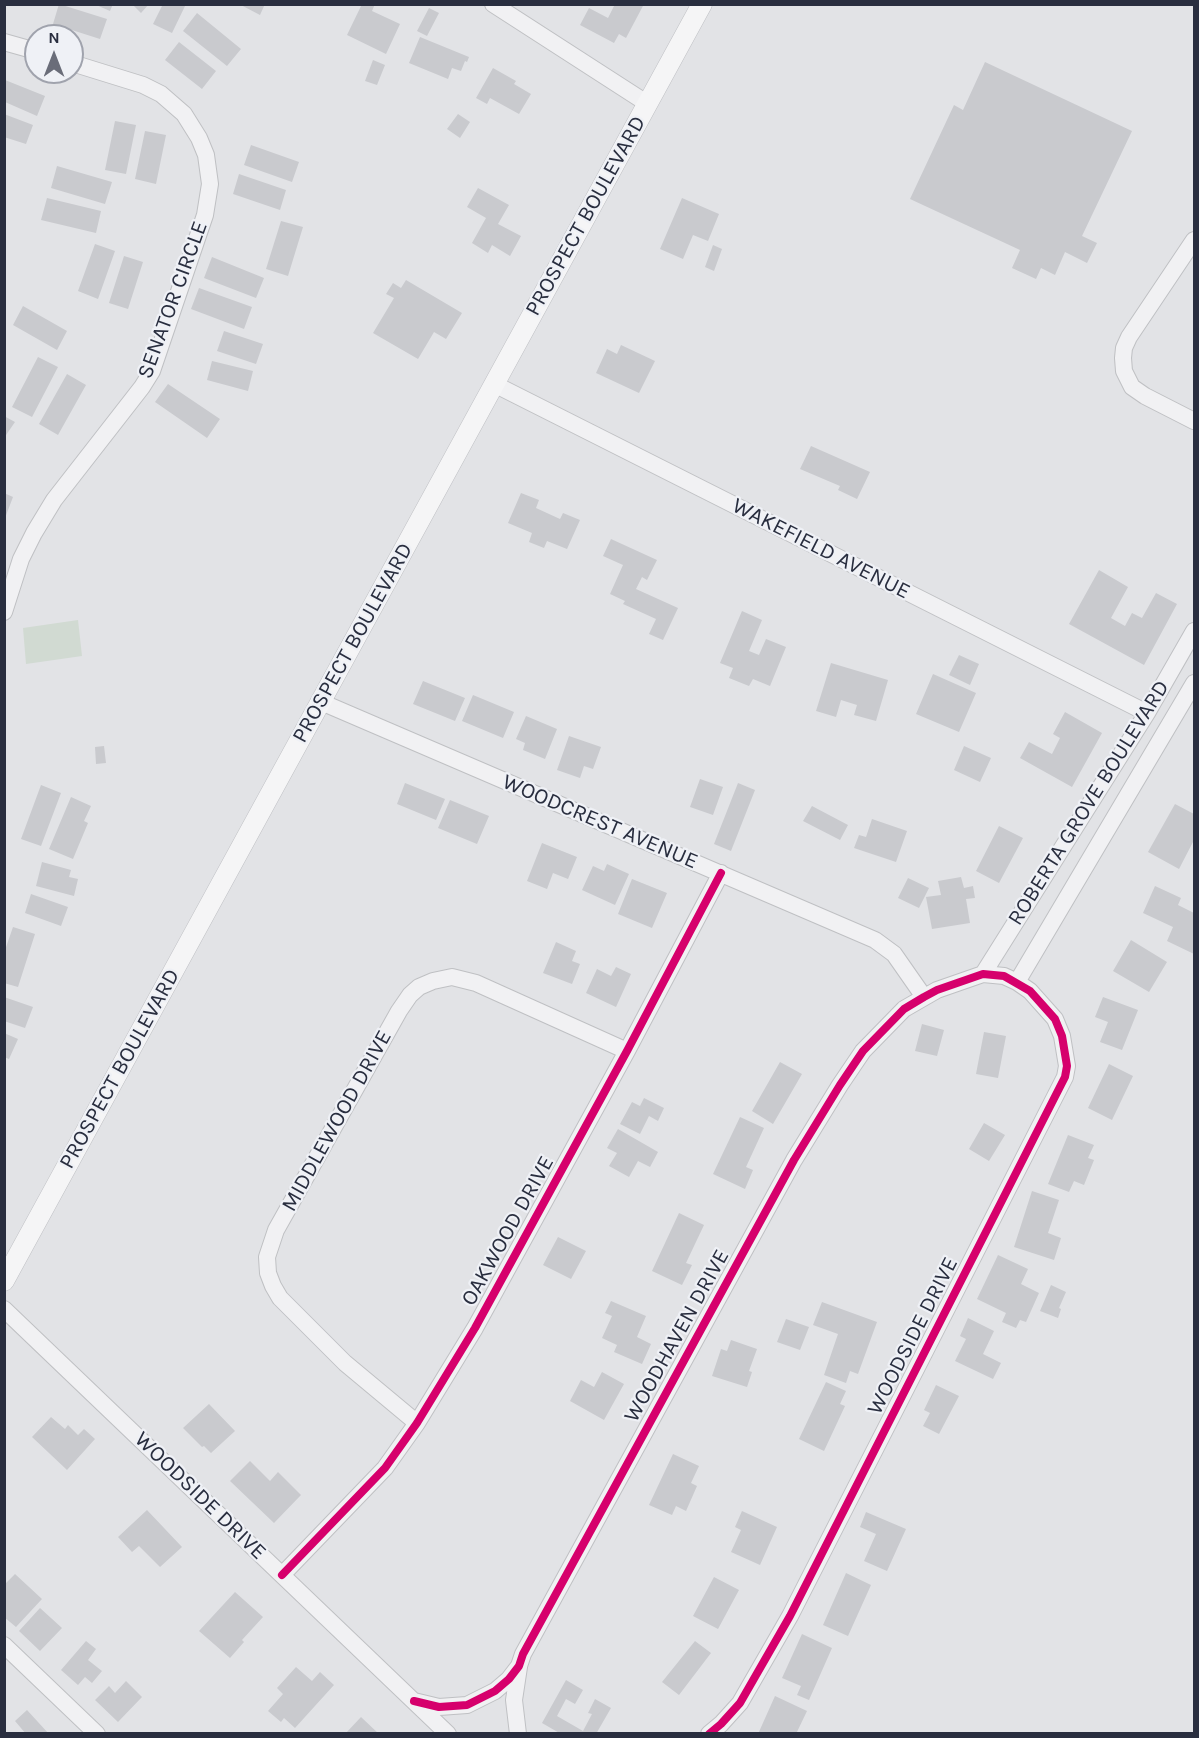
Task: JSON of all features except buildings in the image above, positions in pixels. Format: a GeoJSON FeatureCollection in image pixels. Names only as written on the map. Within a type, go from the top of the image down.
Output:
{"type":"FeatureCollection","features":[{"type":"Feature","properties":{"kind":"main road","name":"PROSPECT BOULEVARD"},"geometry":{"type":"LineString","coordinates":[[4,1281],[702,4]]}},
{"type":"Feature","properties":{"kind":"street"},"geometry":{"type":"LineString","coordinates":[[493,4],[648,104]]}},
{"type":"Feature","properties":{"kind":"street"},"geometry":{"type":"LineString","coordinates":[[4,42],[24,48]]}},
{"type":"Feature","properties":{"kind":"street","name":"SENATOR CIRCLE"},"geometry":{"type":"LineString","coordinates":[[4,612],[21,559],[54,500],[152,371],[205,215],[210,184],[206,155],[199,138],[184,114],[161,94],[143,85],[84,67]]}},
{"type":"Feature","properties":{"kind":"street"},"geometry":{"type":"LineString","coordinates":[[1194,240],[1124,348],[1124,371],[1132,387],[1194,421]]}},
{"type":"Feature","properties":{"kind":"street","name":"WAKEFIELD AVENUE"},"geometry":{"type":"LineString","coordinates":[[494,384],[1147,713]]}},
{"type":"Feature","properties":{"kind":"street","name":"ROBERTA GROVE BOULEVARD"},"geometry":{"type":"LineString","coordinates":[[983,974],[1147,713],[1194,631]]}},
{"type":"Feature","properties":{"kind":"street","name":"ROBERTA GROVE BOULEVARD"},"geometry":{"type":"LineString","coordinates":[[1017,982],[1194,684]]}},
{"type":"Feature","properties":{"kind":"street","name":"WOODCREST AVENUE"},"geometry":{"type":"LineString","coordinates":[[321,702],[875,940],[894,954],[924,997]]}},
{"type":"Feature","properties":{"kind":"street","name":"OAKWOOD DRIVE"},"geometry":{"type":"LineString","coordinates":[[282,1575],[385,1468],[417,1423],[475,1328],[627,1051],[721,873]]}},
{"type":"Feature","properties":{"kind":"street","name":"WOODSIDE DRIVE"},"geometry":{"type":"LineString","coordinates":[[709,1734],[740,1703],[790,1616],[1065,1077],[1067,1066],[1062,1036],[1055,1019],[1030,991],[1017,982],[1004,976],[983,974]]}},
{"type":"Feature","properties":{"kind":"street","name":"WOODHAVEN DRIVE"},"geometry":{"type":"LineString","coordinates":[[519,1734],[514,1700],[519,1666],[524,1654],[794,1160],[863,1051],[904,1009],[937,990],[983,974]]}},
{"type":"Feature","properties":{"kind":"street","name":"MIDDLEWOOD DRIVE"},"geometry":{"type":"LineString","coordinates":[[417,1423],[345,1363],[280,1298],[268,1273],[267,1257],[276,1230],[399,1011],[419,987],[452,977],[476,983],[627,1051]]}},
{"type":"Feature","properties":{"kind":"street","name":"WOODSIDE DRIVE"},"geometry":{"type":"LineString","coordinates":[[4,1309],[448,1734]]}},
{"type":"Feature","properties":{"kind":"street"},"geometry":{"type":"LineString","coordinates":[[4,1645],[97,1734]]}},
{"type":"Feature","properties":{"kind":"street","name":"WOODHAVEN DRIVE"},"geometry":{"type":"LineString","coordinates":[[414,1701],[439,1707],[467,1705],[495,1691],[519,1666]]}},
{"type":"Feature","properties":{"kind":"shaded area"},"geometry":{"type":"Polygon","coordinates":[[[78,620],[82,656],[26,664],[23,628],[78,620]]]}},
{"type":"Feature","properties":{"kind":"cycle path"},"geometry":{"type":"LineString","coordinates":[[282,1575],[385,1468],[417,1423],[475,1328],[627,1051],[721,873]]}},
{"type":"Feature","properties":{"kind":"cycle path"},"geometry":{"type":"LineString","coordinates":[[414,1701],[439,1707],[467,1705],[495,1691],[519,1666],[523,1654],[794,1160],[863,1051],[904,1009],[937,990],[983,974],[1004,976],[1030,991],[1055,1019],[1062,1036],[1067,1066],[1065,1077],[790,1616],[740,1703],[709,1734]]}}]}
